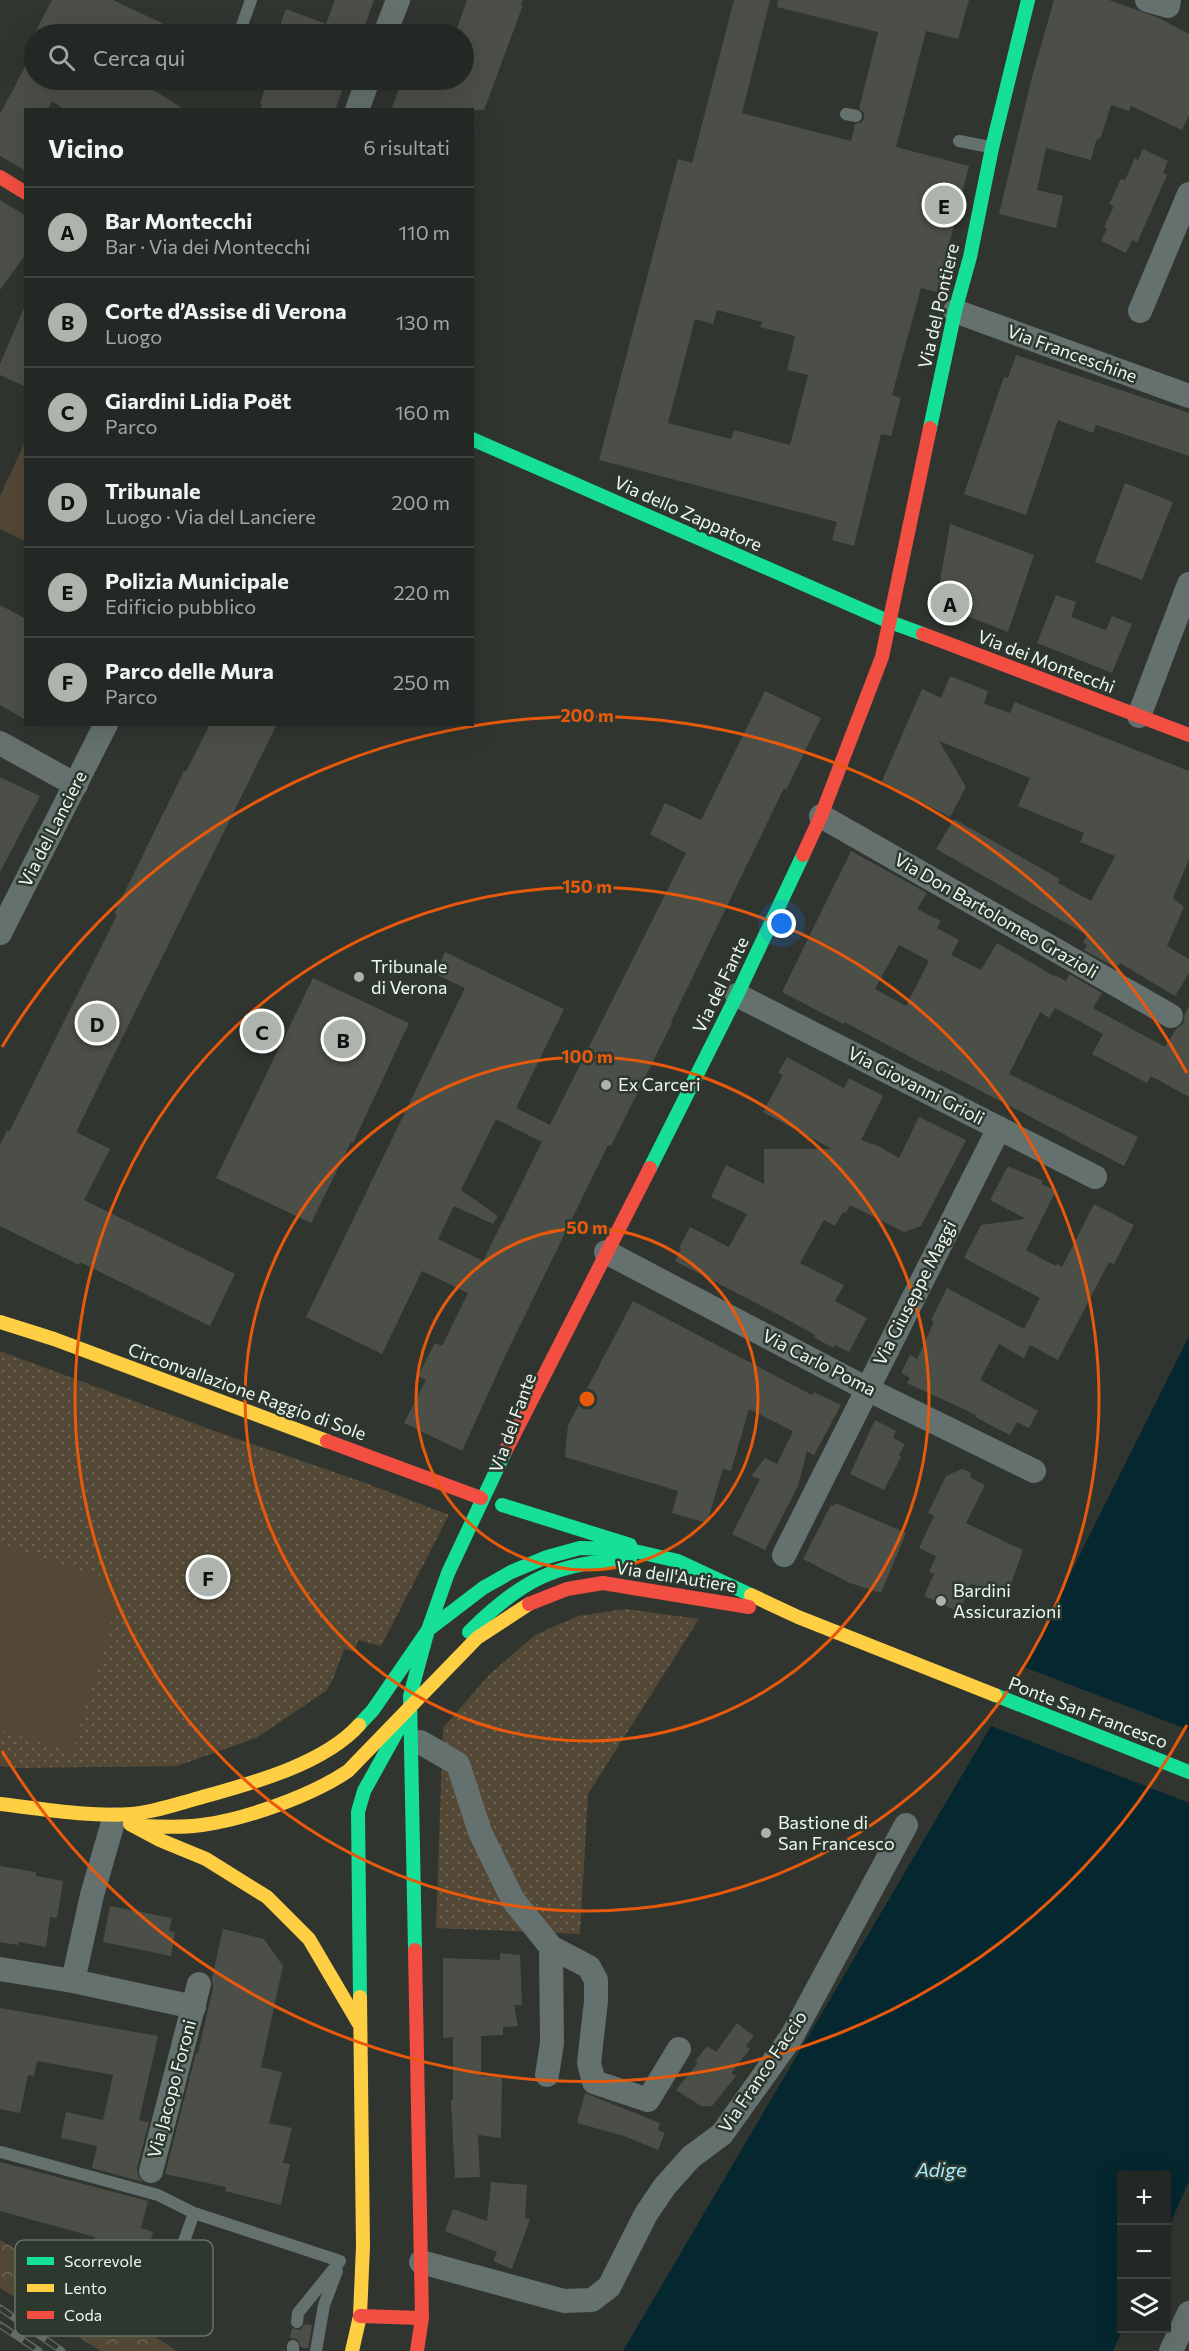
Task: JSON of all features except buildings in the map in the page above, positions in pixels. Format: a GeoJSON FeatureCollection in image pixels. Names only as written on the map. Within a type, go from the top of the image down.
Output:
{"type":"FeatureCollection","features":[{"type":"Feature","properties":{"kind":"main road","name":"Via del Pontiere"},"geometry":{"type":"LineString","coordinates":[[890,622],[955,311],[970,257],[992,148],[1028,0]]}},
{"type":"Feature","properties":{"kind":"main road"},"geometry":{"type":"LineString","coordinates":[[0,177],[24,193]]}},
{"type":"Feature","properties":{"kind":"main road","name":"Via dello Zappatore"},"geometry":{"type":"LineString","coordinates":[[474,440],[890,622]]}},
{"type":"Feature","properties":{"kind":"main road","name":"Via dei Montecchi"},"geometry":{"type":"LineString","coordinates":[[890,622],[1139,716],[1188,731]]}},
{"type":"Feature","properties":{"kind":"main road","name":"Via del Fante"},"geometry":{"type":"LineString","coordinates":[[492,1476],[557,1353],[737,995],[821,816],[878,668],[890,622]]}},
{"type":"Feature","properties":{"kind":"main road","name":"Circonvallazione Raggio di Sole"},"geometry":{"type":"LineString","coordinates":[[0,1322],[54,1339],[481,1498]]}},
{"type":"Feature","properties":{"kind":"main road","name":"Via del Fante"},"geometry":{"type":"LineString","coordinates":[[528,1438],[557,1353]]}},
{"type":"Feature","properties":{"kind":"main road","name":"Via dell'Autiere"},"geometry":{"type":"LineString","coordinates":[[409,1706],[413,1682],[428,1630],[448,1573],[492,1476]]}},
{"type":"Feature","properties":{"kind":"main road","name":"Via dell'Autiere"},"geometry":{"type":"LineString","coordinates":[[502,1505],[678,1561],[798,1617],[975,1688]]}},
{"type":"Feature","properties":{"kind":"main road","name":"Via dell'Autiere"},"geometry":{"type":"LineString","coordinates":[[334,1748],[373,1710],[428,1630],[483,1588],[511,1572],[547,1557],[580,1548],[626,1549],[678,1561]]}},
{"type":"Feature","properties":{"kind":"main road"},"geometry":{"type":"LineString","coordinates":[[0,1804],[164,1827],[203,1825],[264,1810],[330,1783],[348,1771],[409,1706],[483,1617],[523,1585],[562,1570],[594,1562],[678,1561]]}},
{"type":"Feature","properties":{"kind":"main road","name":"Via dell'Autiere"},"geometry":{"type":"LineString","coordinates":[[409,1706],[465,1582]]}},
{"type":"Feature","properties":{"kind":"main road","name":"Via dell'Autiere"},"geometry":{"type":"LineString","coordinates":[[409,1706],[477,1638],[532,1602],[567,1589],[603,1583],[684,1595],[798,1617]]}},
{"type":"Feature","properties":{"kind":"main road"},"geometry":{"type":"LineString","coordinates":[[430,1708],[458,1657]]}},
{"type":"Feature","properties":{"kind":"main road","name":"Ponte San Francesco"},"geometry":{"type":"LineString","coordinates":[[975,1688],[1189,1772]]}},
{"type":"Feature","properties":{"kind":"main road"},"geometry":{"type":"LineString","coordinates":[[116,1820],[263,1780],[373,1732],[409,1706]]}},
{"type":"Feature","properties":{"kind":"main road"},"geometry":{"type":"LineString","coordinates":[[409,1706],[422,2318],[417,2351]]}},
{"type":"Feature","properties":{"kind":"main road"},"geometry":{"type":"LineString","coordinates":[[352,2351],[360,2316],[363,2246],[358,1812],[364,1791],[401,1727],[409,1706]]}},
{"type":"Feature","properties":{"kind":"main road"},"geometry":{"type":"LineString","coordinates":[[412,1776],[422,1734]]}},
{"type":"Feature","properties":{"kind":"main road"},"geometry":{"type":"LineString","coordinates":[[116,1820],[206,1859],[267,1897],[309,1939],[360,2027]]}},
{"type":"Feature","properties":{"kind":"main road"},"geometry":{"type":"LineString","coordinates":[[360,2316],[422,2318]]}},
{"type":"Feature","properties":{"kind":"street"},"geometry":{"type":"LineString","coordinates":[[389,24],[398,0]]}},
{"type":"Feature","properties":{"kind":"street"},"geometry":{"type":"LineString","coordinates":[[1147,0],[1168,6],[1169,0]]}},
{"type":"Feature","properties":{"kind":"street"},"geometry":{"type":"LineString","coordinates":[[358,108],[364,90]]}},
{"type":"Feature","properties":{"kind":"street"},"geometry":{"type":"LineString","coordinates":[[1140,311],[1189,194]]}},
{"type":"Feature","properties":{"kind":"street","name":"Via Franceschine"},"geometry":{"type":"LineString","coordinates":[[955,311],[1189,396]]}},
{"type":"Feature","properties":{"kind":"street"},"geometry":{"type":"LineString","coordinates":[[1139,716],[1189,584]]}},
{"type":"Feature","properties":{"kind":"street","name":"Via del Lanciere"},"geometry":{"type":"LineString","coordinates":[[0,933],[105,726]]}},
{"type":"Feature","properties":{"kind":"street"},"geometry":{"type":"LineString","coordinates":[[0,743],[76,785]]}},
{"type":"Feature","properties":{"kind":"street","name":"Via Don Bartolomeo Grazioli"},"geometry":{"type":"LineString","coordinates":[[821,816],[1171,1016]]}},
{"type":"Feature","properties":{"kind":"street","name":"Via Giovanni Grioli"},"geometry":{"type":"LineString","coordinates":[[737,995],[1095,1177]]}},
{"type":"Feature","properties":{"kind":"street","name":"Via Giuseppe Maggi"},"geometry":{"type":"LineString","coordinates":[[784,1555],[999,1128]]}},
{"type":"Feature","properties":{"kind":"street","name":"Via Carlo Poma"},"geometry":{"type":"LineString","coordinates":[[606,1252],[867,1389],[1034,1471]]}},
{"type":"Feature","properties":{"kind":"street"},"geometry":{"type":"LineString","coordinates":[[422,1734],[458,1764],[480,1832],[513,1899],[551,1947],[589,1967],[597,1980],[597,2001],[589,2063],[594,2082],[648,2100],[679,2049]]}},
{"type":"Feature","properties":{"kind":"street"},"geometry":{"type":"LineString","coordinates":[[74,1981],[92,1894],[116,1820]]}},
{"type":"Feature","properties":{"kind":"street","name":"Via Franco Faccio"},"geometry":{"type":"LineString","coordinates":[[421,2262],[564,2301],[592,2300],[609,2287],[646,2214],[665,2186],[691,2157],[722,2134],[792,2036],[906,1825]]}},
{"type":"Feature","properties":{"kind":"street"},"geometry":{"type":"LineString","coordinates":[[547,2075],[552,2043],[551,1947]]}},
{"type":"Feature","properties":{"kind":"street","name":"Via Jacopo Foroni"},"geometry":{"type":"LineString","coordinates":[[0,1969],[74,1981],[197,1996],[151,2171]]}},
{"type":"Feature","properties":{"kind":"street"},"geometry":{"type":"LineString","coordinates":[[1171,2351],[1189,2313]]}},
{"type":"Feature","properties":{"kind":"lane"},"geometry":{"type":"LineString","coordinates":[[243,24],[251,0]]}},
{"type":"Feature","properties":{"kind":"lane"},"geometry":{"type":"LineString","coordinates":[[959,141],[992,148]]}},
{"type":"Feature","properties":{"kind":"lane"},"geometry":{"type":"LineString","coordinates":[[1,2152],[158,2195],[194,2213],[340,2261]]}},
{"type":"Feature","properties":{"kind":"lane"},"geometry":{"type":"LineString","coordinates":[[184,2240],[194,2213]]}},
{"type":"Feature","properties":{"kind":"lane"},"geometry":{"type":"LineString","coordinates":[[297,2322],[298,2313],[340,2261],[363,2246]]}},
{"type":"Feature","properties":{"kind":"lane"},"geometry":{"type":"LineString","coordinates":[[316,2351],[324,2304],[340,2261]]}},
{"type":"Feature","properties":{"kind":"green space"},"geometry":{"type":"Polygon","coordinates":[[[24,444],[24,540],[0,529],[0,496],[24,444]]]}},
{"type":"Feature","properties":{"kind":"green space"},"geometry":{"type":"Polygon","coordinates":[[[0,1351],[449,1515],[381,1646],[358,1640],[354,1652],[344,1649],[326,1691],[256,1738],[177,1766],[18,1768],[0,1766],[0,1351]]]}},
{"type":"Feature","properties":{"kind":"green space"},"geometry":{"type":"Polygon","coordinates":[[[0,1546],[123,1583],[72,1752],[0,1730],[0,1546]]]}},
{"type":"Feature","properties":{"kind":"green space"},"geometry":{"type":"Polygon","coordinates":[[[626,1609],[699,1619],[588,1794],[580,1934],[436,1928],[443,1728],[490,1674],[535,1635],[578,1616],[626,1609]]]}},
{"type":"Feature","properties":{"kind":"green space"},"geometry":{"type":"Polygon","coordinates":[[[0,2240],[15,2249],[15,2297],[0,2288],[0,2240]]]}},
{"type":"Feature","properties":{"kind":"green space"},"geometry":{"type":"Polygon","coordinates":[[[77,2336],[154,2336],[177,2351],[101,2351],[77,2336]]]}},
{"type":"Feature","properties":{"kind":"water","name":"Adige"},"geometry":{"type":"Polygon","coordinates":[[[1189,1336],[1189,2181],[1171,2222],[1171,2171],[1117,2171],[1117,2333],[1121,2333],[1113,2351],[623,2351],[991,1726],[1024,1667],[1189,1336]]]}},
{"type":"Feature","properties":{"kind":"pier"},"geometry":{"type":"Polygon","coordinates":[[[1024,1667],[1189,1730],[1189,1803],[991,1726],[1024,1667]]]}},
{"type":"Feature","properties":{"kind":"railway"},"geometry":{"type":"LineString","coordinates":[[0,2308],[15,2318]]}},
{"type":"Feature","properties":{"kind":"railway"},"geometry":{"type":"LineString","coordinates":[[0,2325],[15,2335]]}},
{"type":"Feature","properties":{"kind":"railway"},"geometry":{"type":"LineString","coordinates":[[16,2336],[39,2351]]}},
{"type":"Feature","properties":{"kind":"railway"},"geometry":{"type":"LineString","coordinates":[[40,2336],[62,2351]]}},
{"type":"Feature","properties":{"kind":"traffic: fast"},"geometry":{"type":"LineString","coordinates":[[930,428],[955,311],[970,257],[992,148],[1028,0]]}},
{"type":"Feature","properties":{"kind":"traffic: fast"},"geometry":{"type":"LineString","coordinates":[[474,440],[890,622],[923,634]]}},
{"type":"Feature","properties":{"kind":"traffic: fast"},"geometry":{"type":"LineString","coordinates":[[650,1168],[737,995],[803,855]]}},
{"type":"Feature","properties":{"kind":"traffic: fast"},"geometry":{"type":"LineString","coordinates":[[415,1950],[410,1696],[428,1630],[448,1573],[505,1452]]}},
{"type":"Feature","properties":{"kind":"traffic: fast"},"geometry":{"type":"LineString","coordinates":[[502,1505],[630,1545]]}},
{"type":"Feature","properties":{"kind":"traffic: fast"},"geometry":{"type":"LineString","coordinates":[[359,1725],[373,1710],[428,1630],[483,1588],[511,1572],[547,1557],[580,1548],[626,1549],[678,1561],[751,1595]]}},
{"type":"Feature","properties":{"kind":"traffic: fast"},"geometry":{"type":"LineString","coordinates":[[469,1632],[505,1599],[541,1577],[581,1564],[630,1560]]}},
{"type":"Feature","properties":{"kind":"traffic: fast"},"geometry":{"type":"LineString","coordinates":[[995,1695],[1189,1772]]}},
{"type":"Feature","properties":{"kind":"traffic: fast"},"geometry":{"type":"LineString","coordinates":[[360,1997],[358,1812],[364,1791],[404,1719]]}},
{"type":"Feature","properties":{"kind":"traffic: slow"},"geometry":{"type":"LineString","coordinates":[[0,1322],[54,1339],[327,1441]]}},
{"type":"Feature","properties":{"kind":"traffic: slow"},"geometry":{"type":"LineString","coordinates":[[751,1595],[798,1617],[995,1695]]}},
{"type":"Feature","properties":{"kind":"traffic: slow"},"geometry":{"type":"LineString","coordinates":[[142,1826],[194,1826],[238,1818],[278,1805],[333,1780],[348,1771],[477,1638],[529,1604]]}},
{"type":"Feature","properties":{"kind":"traffic: slow"},"geometry":{"type":"LineString","coordinates":[[0,1804],[99,1814],[149,1812],[262,1779],[306,1762],[344,1739],[359,1725]]}},
{"type":"Feature","properties":{"kind":"traffic: slow"},"geometry":{"type":"LineString","coordinates":[[130,1824],[160,1840],[206,1859],[267,1897],[309,1939],[359,2024]]}},
{"type":"Feature","properties":{"kind":"traffic: slow"},"geometry":{"type":"LineString","coordinates":[[352,2351],[360,2316],[363,2246],[360,1997]]}},
{"type":"Feature","properties":{"kind":"traffic: jam"},"geometry":{"type":"LineString","coordinates":[[0,177],[24,192]]}},
{"type":"Feature","properties":{"kind":"traffic: jam"},"geometry":{"type":"LineString","coordinates":[[803,855],[821,816],[882,657],[930,428]]}},
{"type":"Feature","properties":{"kind":"traffic: jam"},"geometry":{"type":"LineString","coordinates":[[923,634],[1189,735]]}},
{"type":"Feature","properties":{"kind":"traffic: jam"},"geometry":{"type":"LineString","coordinates":[[505,1452],[650,1168]]}},
{"type":"Feature","properties":{"kind":"traffic: jam"},"geometry":{"type":"LineString","coordinates":[[327,1441],[481,1498]]}},
{"type":"Feature","properties":{"kind":"traffic: jam"},"geometry":{"type":"LineString","coordinates":[[529,1604],[567,1589],[603,1583],[749,1607]]}},
{"type":"Feature","properties":{"kind":"traffic: jam"},"geometry":{"type":"LineString","coordinates":[[415,1950],[422,2318],[417,2351]]}},
{"type":"Feature","properties":{"kind":"traffic: jam"},"geometry":{"type":"LineString","coordinates":[[360,2316],[422,2318]]}},
{"type":"Feature","properties":{"kind":"place","name":"Polizia Municipale"},"geometry":{"type":"Point","coordinates":[944,205]}},
{"type":"Feature","properties":{"kind":"place","name":"Bar Montecchi"},"geometry":{"type":"Point","coordinates":[950,603]}},
{"type":"Feature","properties":{"kind":"place","name":"Tribunale di Verona"},"geometry":{"type":"Point","coordinates":[359,977]}},
{"type":"Feature","properties":{"kind":"place","name":"Tribunale"},"geometry":{"type":"Point","coordinates":[97,1023]}},
{"type":"Feature","properties":{"kind":"place","name":"Giardini Lidia Poët"},"geometry":{"type":"Point","coordinates":[262,1031]}},
{"type":"Feature","properties":{"kind":"place","name":"Corte d’Assise di Verona"},"geometry":{"type":"Point","coordinates":[343,1039]}},
{"type":"Feature","properties":{"kind":"place","name":"Ex Carceri"},"geometry":{"type":"Point","coordinates":[606,1085]}},
{"type":"Feature","properties":{"kind":"place","name":"Parco delle Mura"},"geometry":{"type":"Point","coordinates":[208,1577]}},
{"type":"Feature","properties":{"kind":"place","name":"Bardini Assicurazioni"},"geometry":{"type":"Point","coordinates":[941,1601]}},
{"type":"Feature","properties":{"kind":"place","name":"Bastione di San Francesco"},"geometry":{"type":"Point","coordinates":[766,1833]}}]}
